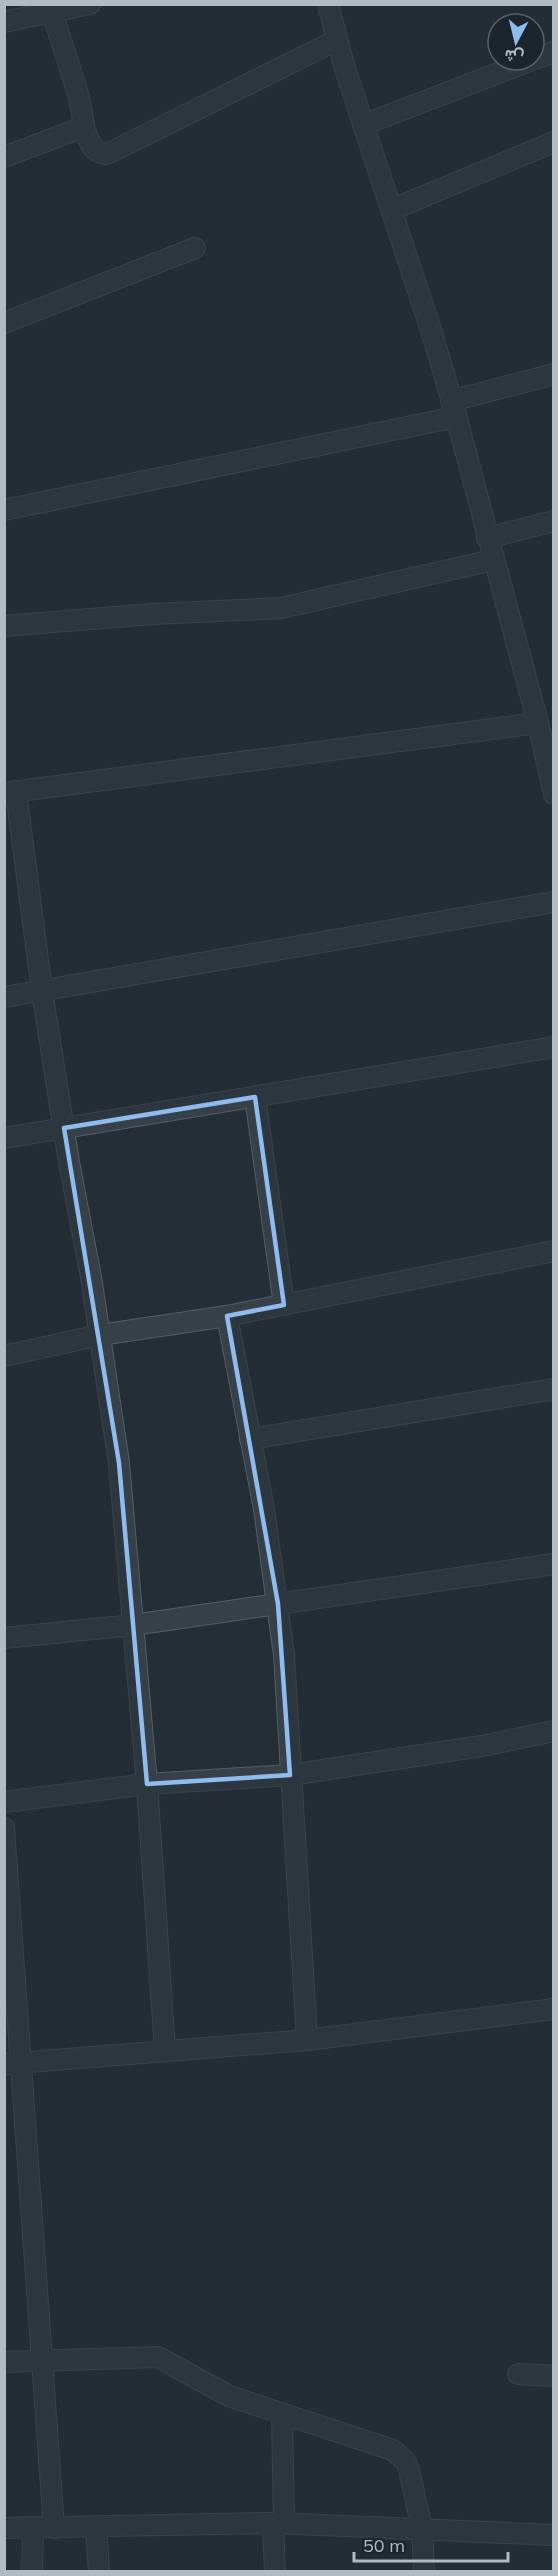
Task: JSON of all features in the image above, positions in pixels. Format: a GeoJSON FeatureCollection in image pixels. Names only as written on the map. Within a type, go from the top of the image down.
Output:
{"type":"FeatureCollection","features":[{"type":"Feature","properties":{"kind":"street"},"geometry":{"type":"LineString","coordinates":[[4,22],[90,4]]}},
{"type":"Feature","properties":{"kind":"street"},"geometry":{"type":"LineString","coordinates":[[328,4],[363,125],[454,409],[538,723],[554,794]]}},
{"type":"Feature","properties":{"kind":"street"},"geometry":{"type":"LineString","coordinates":[[52,12],[79,97],[85,131],[92,148],[96,152],[107,154],[337,40]]}},
{"type":"Feature","properties":{"kind":"street"},"geometry":{"type":"LineString","coordinates":[[363,125],[502,72]]}},
{"type":"Feature","properties":{"kind":"street"},"geometry":{"type":"LineString","coordinates":[[4,157],[78,129],[85,131]]}},
{"type":"Feature","properties":{"kind":"street"},"geometry":{"type":"LineString","coordinates":[[391,210],[554,142]]}},
{"type":"Feature","properties":{"kind":"street"},"geometry":{"type":"LineString","coordinates":[[4,323],[195,248]]}},
{"type":"Feature","properties":{"kind":"street"},"geometry":{"type":"LineString","coordinates":[[4,510],[454,409],[554,374]]}},
{"type":"Feature","properties":{"kind":"street"},"geometry":{"type":"LineString","coordinates":[[487,538],[554,521]]}},
{"type":"Feature","properties":{"kind":"street"},"geometry":{"type":"LineString","coordinates":[[4,626],[153,614],[281,608],[493,560]]}},
{"type":"Feature","properties":{"kind":"street"},"geometry":{"type":"LineString","coordinates":[[165,2051],[147,1784],[119,1463],[100,1335],[10,793],[538,723]]}},
{"type":"Feature","properties":{"kind":"street"},"geometry":{"type":"LineString","coordinates":[[4,997],[554,902]]}},
{"type":"Feature","properties":{"kind":"street"},"geometry":{"type":"LineString","coordinates":[[4,1138],[554,1047]]}},
{"type":"Feature","properties":{"kind":"street"},"geometry":{"type":"LineString","coordinates":[[255,1097],[284,1305]]}},
{"type":"Feature","properties":{"kind":"street"},"geometry":{"type":"LineString","coordinates":[[4,1356],[100,1335],[227,1316],[554,1251]]}},
{"type":"Feature","properties":{"kind":"street"},"geometry":{"type":"LineString","coordinates":[[227,1316],[278,1604],[284,1655],[307,2040]]}},
{"type":"Feature","properties":{"kind":"street"},"geometry":{"type":"LineString","coordinates":[[250,1439],[554,1389]]}},
{"type":"Feature","properties":{"kind":"street"},"geometry":{"type":"LineString","coordinates":[[4,1638],[133,1625],[554,1564]]}},
{"type":"Feature","properties":{"kind":"street"},"geometry":{"type":"LineString","coordinates":[[4,1803],[147,1784],[290,1775],[482,1746],[554,1731]]}},
{"type":"Feature","properties":{"kind":"street"},"geometry":{"type":"LineString","coordinates":[[4,1828],[13,2063],[42,2361],[54,2528]]}},
{"type":"Feature","properties":{"kind":"street"},"geometry":{"type":"LineString","coordinates":[[13,2063],[307,2040],[554,2008]]}},
{"type":"Feature","properties":{"kind":"street"},"geometry":{"type":"LineString","coordinates":[[4,2362],[158,2357],[213,2389],[282,2414],[383,2445],[401,2455],[409,2470],[422,2529],[424,2571]]}},
{"type":"Feature","properties":{"kind":"street"},"geometry":{"type":"LineString","coordinates":[[518,2374],[554,2376]]}},
{"type":"Feature","properties":{"kind":"street"},"geometry":{"type":"LineString","coordinates":[[274,2571],[282,2414]]}},
{"type":"Feature","properties":{"kind":"street"},"geometry":{"type":"LineString","coordinates":[[4,2528],[278,2523],[554,2535]]}},
{"type":"Feature","properties":{"kind":"street"},"geometry":{"type":"LineString","coordinates":[[96,2528],[99,2571]]}},
{"type":"Feature","properties":{"kind":"street"},"geometry":{"type":"LineString","coordinates":[[32,2571],[33,2529]]}},
{"type":"Feature","properties":{"kind":"highlighted area"},"geometry":{"type":"Polygon","coordinates":[[[255,1097],[284,1305],[227,1316],[278,1604],[290,1775],[147,1784],[119,1463],[64,1128],[255,1097]]]}}]}
